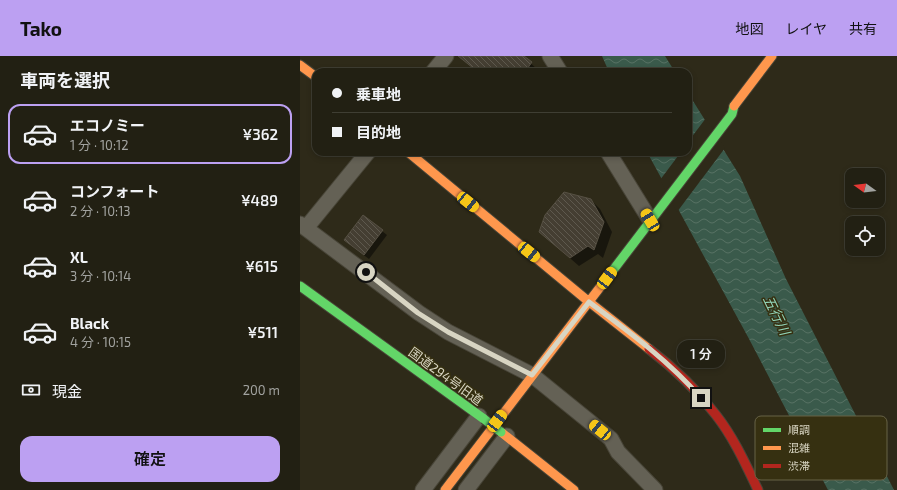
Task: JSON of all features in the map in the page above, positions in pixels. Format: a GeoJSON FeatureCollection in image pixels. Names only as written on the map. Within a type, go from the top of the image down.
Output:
{"type":"FeatureCollection","features":[{"type":"Feature","properties":{"kind":"street"},"geometry":{"type":"LineString","coordinates":[[436,68],[446,56]]}},
{"type":"Feature","properties":{"kind":"street"},"geometry":{"type":"LineString","coordinates":[[550,56],[558,68]]}},
{"type":"Feature","properties":{"kind":"street"},"geometry":{"type":"LineString","coordinates":[[445,490],[732,114],[733,108],[772,56]]}},
{"type":"Feature","properties":{"kind":"street"},"geometry":{"type":"LineString","coordinates":[[300,64],[312,74]]}},
{"type":"Feature","properties":{"kind":"street"},"geometry":{"type":"LineString","coordinates":[[364,156],[303,226],[418,313],[448,332],[532,375],[611,439],[618,452],[655,490]]}},
{"type":"Feature","properties":{"kind":"street"},"geometry":{"type":"LineString","coordinates":[[413,156],[589,302],[631,333],[694,389],[717,416],[740,453],[758,490]]}},
{"type":"Feature","properties":{"kind":"street"},"geometry":{"type":"LineString","coordinates":[[610,156],[650,220]]}},
{"type":"Feature","properties":{"kind":"street","name":"国道294号旧道"},"geometry":{"type":"LineString","coordinates":[[300,286],[504,434],[574,490]]}},
{"type":"Feature","properties":{"kind":"street"},"geometry":{"type":"LineString","coordinates":[[424,490],[481,417]]}},
{"type":"Feature","properties":{"kind":"street"},"geometry":{"type":"LineString","coordinates":[[466,490],[504,434]]}},
{"type":"Feature","properties":{"kind":"water"},"geometry":{"type":"Polygon","coordinates":[[[602,56],[665,56],[672,68],[607,68],[602,56]]]}},
{"type":"Feature","properties":{"kind":"water","name":"五行川"},"geometry":{"type":"Polygon","coordinates":[[[692,99],[740,176],[786,279],[856,416],[789,416],[649,156],[692,156],[692,99]]]}},
{"type":"Feature","properties":{"kind":"water"},"geometry":{"type":"Polygon","coordinates":[[[887,476],[894,490],[828,490],[823,480],[887,480],[887,476]]]}},
{"type":"Feature","properties":{"kind":"pier"},"geometry":{"type":"Polygon","coordinates":[[[706,118],[725,148],[677,212],[660,180],[678,156],[692,156],[692,137],[706,118]]]}},
{"type":"Feature","properties":{"kind":"building"},"geometry":{"type":"Polygon","coordinates":[[[458,56],[524,56],[532,62],[528,68],[473,68],[458,56]]]}},
{"type":"Feature","properties":{"kind":"building"},"geometry":{"type":"Polygon","coordinates":[[[564,192],[591,199],[604,222],[594,250],[588,246],[570,258],[539,232],[545,215],[564,192]]]}},
{"type":"Feature","properties":{"kind":"building"},"geometry":{"type":"Polygon","coordinates":[[[363,215],[383,230],[364,255],[344,240],[363,215]]]}},
{"type":"Feature","properties":{"kind":"traffic: fast"},"geometry":{"type":"LineString","coordinates":[[604,282],[732,114],[734,106]]}},
{"type":"Feature","properties":{"kind":"traffic: fast"},"geometry":{"type":"LineString","coordinates":[[300,286],[484,419]]}},
{"type":"Feature","properties":{"kind":"traffic: fast"},"geometry":{"type":"LineString","coordinates":[[484,419],[501,432]]}},
{"type":"Feature","properties":{"kind":"traffic: slow"},"geometry":{"type":"LineString","coordinates":[[734,106],[772,56]]}},
{"type":"Feature","properties":{"kind":"traffic: slow"},"geometry":{"type":"LineString","coordinates":[[300,65],[312,74]]}},
{"type":"Feature","properties":{"kind":"traffic: slow"},"geometry":{"type":"LineString","coordinates":[[413,156],[588,301],[649,349]]}},
{"type":"Feature","properties":{"kind":"traffic: slow"},"geometry":{"type":"LineString","coordinates":[[445,490],[604,282]]}},
{"type":"Feature","properties":{"kind":"traffic: slow"},"geometry":{"type":"LineString","coordinates":[[501,432],[574,490]]}},
{"type":"Feature","properties":{"kind":"traffic: jam"},"geometry":{"type":"LineString","coordinates":[[649,349],[685,380],[716,415],[734,442],[758,490]]}},
{"type":"Feature","properties":{"kind":"route"},"geometry":{"type":"LineString","coordinates":[[366,272],[418,313],[448,332],[532,375],[589,302],[631,333],[694,389],[701,398]]}}]}
